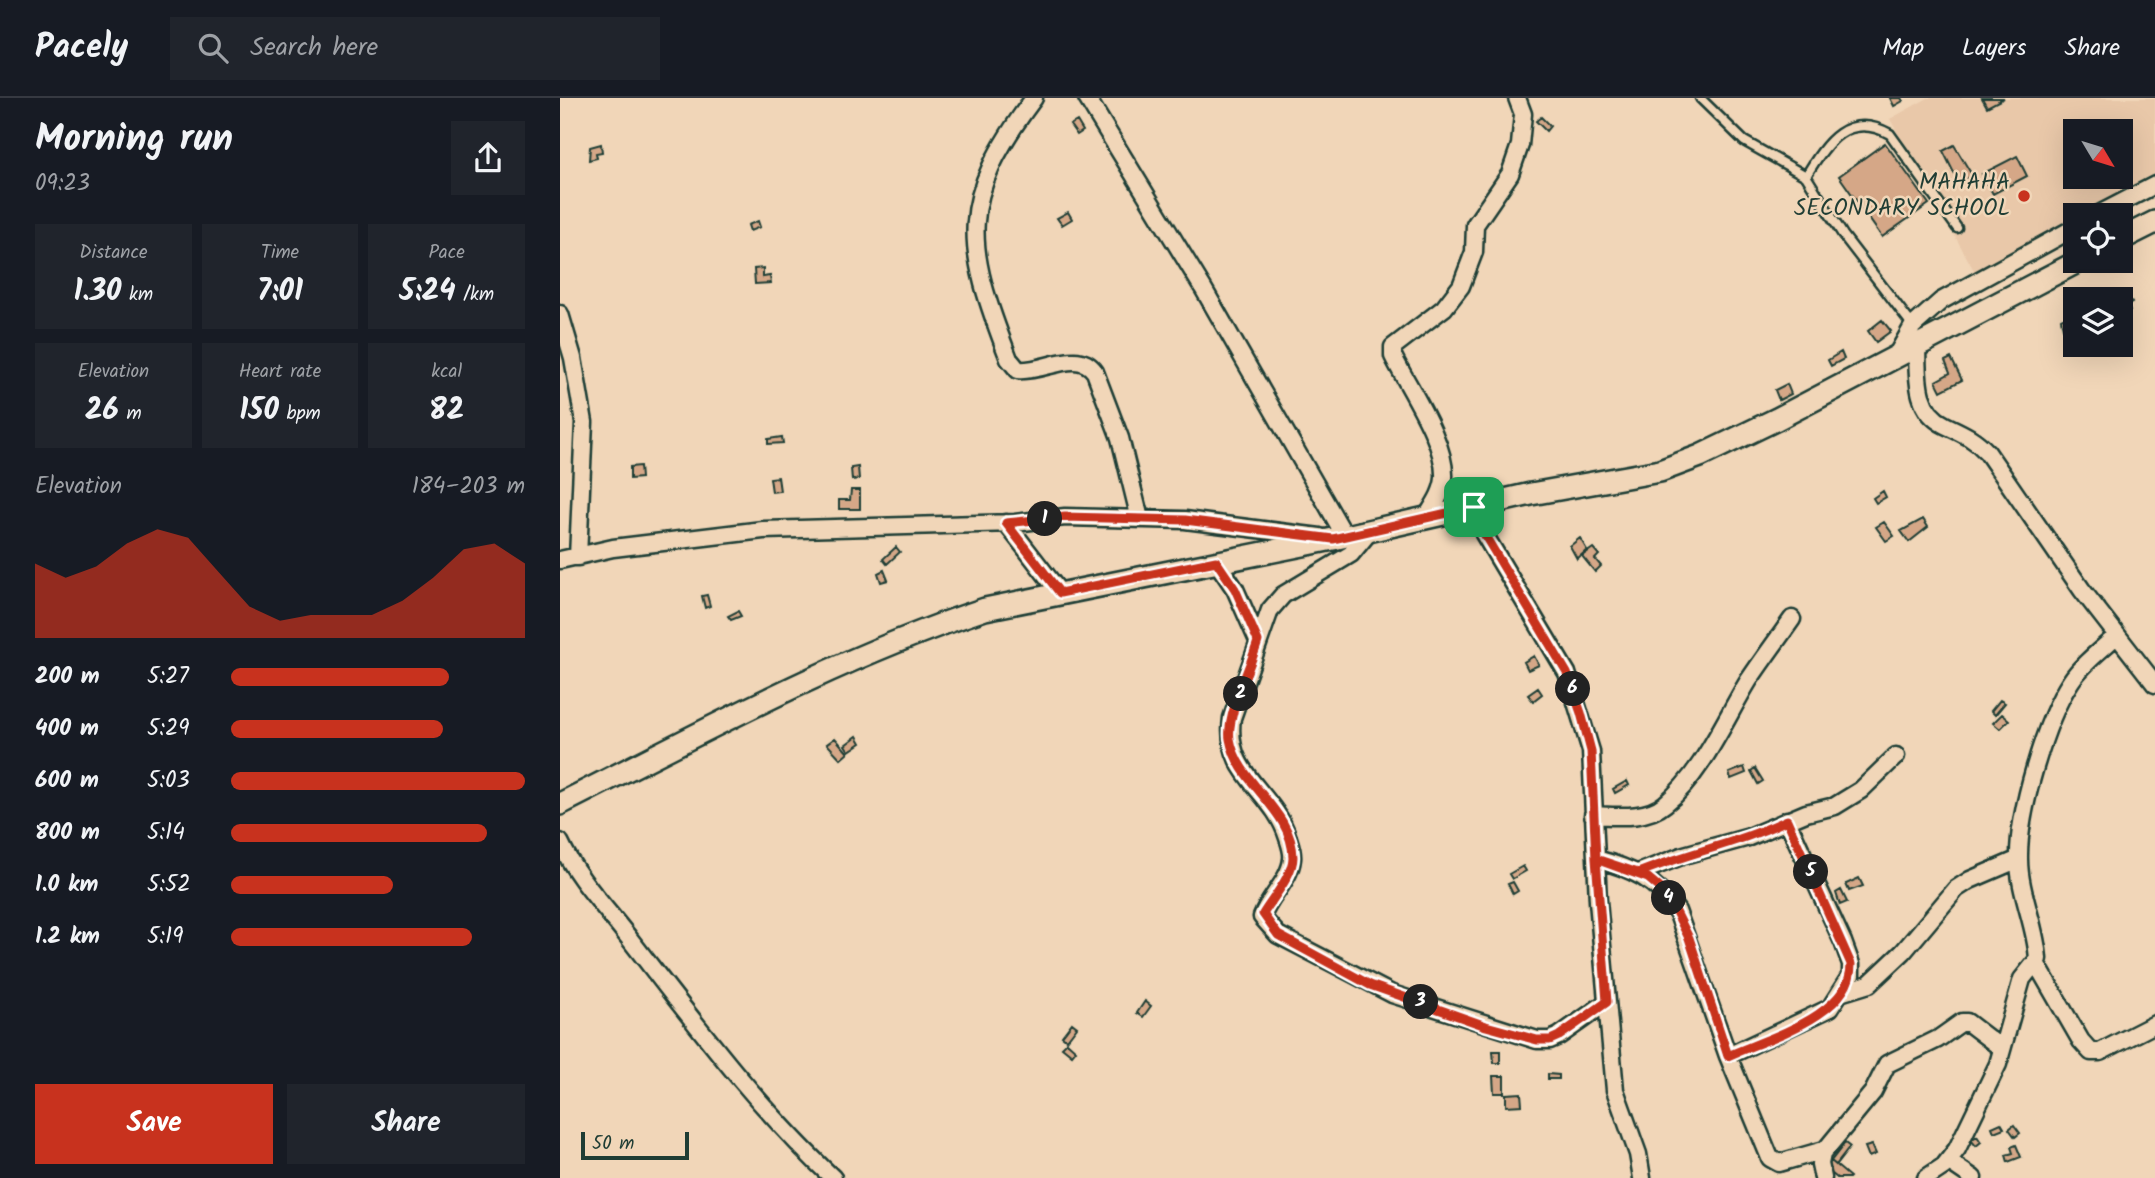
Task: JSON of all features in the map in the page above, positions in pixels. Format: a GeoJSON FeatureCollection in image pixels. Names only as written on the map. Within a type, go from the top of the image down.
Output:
{"type":"FeatureCollection","features":[{"type":"Feature","properties":{"kind":"main road"},"geometry":{"type":"LineString","coordinates":[[2133,233],[2155,222]]}},
{"type":"Feature","properties":{"kind":"main road"},"geometry":{"type":"LineString","coordinates":[[560,804],[764,702],[929,628],[985,609],[1635,476],[1688,461],[1895,358],[1915,336],[2063,268]]}},
{"type":"Feature","properties":{"kind":"street"},"geometry":{"type":"LineString","coordinates":[[1034,98],[993,158],[976,203],[977,267],[1009,359],[1018,370],[1044,369],[1070,360],[1081,360],[1090,364],[1120,438],[1140,519]]}},
{"type":"Feature","properties":{"kind":"street"},"geometry":{"type":"LineString","coordinates":[[1087,98],[1203,288],[1339,538]]}},
{"type":"Feature","properties":{"kind":"street"},"geometry":{"type":"LineString","coordinates":[[1426,518],[1438,500],[1444,479],[1441,455],[1393,356],[1392,347],[1444,308],[1461,286],[1470,268],[1475,225],[1510,174],[1520,145],[1523,114],[1517,98]]}},
{"type":"Feature","properties":{"kind":"street"},"geometry":{"type":"LineString","coordinates":[[2120,203],[2155,185]]}},
{"type":"Feature","properties":{"kind":"street"},"geometry":{"type":"LineString","coordinates":[[2063,234],[1941,301],[1915,336],[1918,385],[1927,411],[1937,420],[1975,440],[1987,452],[2116,636],[2155,684]]}},
{"type":"Feature","properties":{"kind":"street"},"geometry":{"type":"LineString","coordinates":[[560,314],[573,358],[584,422],[578,557]]}},
{"type":"Feature","properties":{"kind":"street"},"geometry":{"type":"LineString","coordinates":[[1474,507],[1484,534],[1567,673],[1591,751],[1596,859],[1615,1090],[1638,1154],[1642,1178]]}},
{"type":"Feature","properties":{"kind":"street"},"geometry":{"type":"LineString","coordinates":[[560,560],[613,548],[763,530],[1006,523],[1065,517],[1185,520],[1339,538]]}},
{"type":"Feature","properties":{"kind":"street"},"geometry":{"type":"LineString","coordinates":[[1006,523],[1060,593]]}},
{"type":"Feature","properties":{"kind":"street"},"geometry":{"type":"LineString","coordinates":[[1370,531],[1351,554],[1283,595],[1270,610],[1232,718],[1230,736],[1242,772],[1278,812],[1293,857],[1289,871],[1263,914],[1271,929],[1342,970],[1392,994],[1537,1040],[1550,1040],[1559,1036],[1607,1002]]}},
{"type":"Feature","properties":{"kind":"street"},"geometry":{"type":"LineString","coordinates":[[1216,561],[1235,589],[1258,641]]}},
{"type":"Feature","properties":{"kind":"street"},"geometry":{"type":"LineString","coordinates":[[1593,815],[1626,816],[1650,812],[1665,804],[1707,752],[1749,681],[1792,618]]}},
{"type":"Feature","properties":{"kind":"street"},"geometry":{"type":"LineString","coordinates":[[1926,1178],[1948,1161],[1982,1099],[1998,1064],[2022,979],[2036,963],[2037,953],[2019,859],[2024,814],[2034,770],[2064,693],[2081,670],[2116,636]]}},
{"type":"Feature","properties":{"kind":"street"},"geometry":{"type":"LineString","coordinates":[[1638,873],[1684,855],[1749,837],[1787,820],[1835,806],[1861,790],[1896,756]]}},
{"type":"Feature","properties":{"kind":"street"},"geometry":{"type":"LineString","coordinates":[[1728,1056],[1830,1009],[1852,975],[1851,964],[1787,820]]}},
{"type":"Feature","properties":{"kind":"street"},"geometry":{"type":"LineString","coordinates":[[560,842],[576,872],[707,1037],[803,1150],[833,1178]]}},
{"type":"Feature","properties":{"kind":"street"},"geometry":{"type":"LineString","coordinates":[[1596,859],[1638,873],[1667,894],[1677,911],[1728,1056],[1773,1161],[1779,1163],[1825,1150]]}},
{"type":"Feature","properties":{"kind":"street"},"geometry":{"type":"LineString","coordinates":[[1843,992],[1869,984],[1903,952],[1956,889],[1970,880],[2019,859]]}},
{"type":"Feature","properties":{"kind":"street"},"geometry":{"type":"LineString","coordinates":[[2036,963],[2081,1041],[2091,1052],[2100,1052],[2152,1029]]}},
{"type":"Feature","properties":{"kind":"street"},"geometry":{"type":"LineString","coordinates":[[1823,1178],[1820,1164],[1825,1150],[1873,1092],[1887,1065],[1938,1039],[1956,1024],[1967,1022],[2001,1048]]}},
{"type":"Feature","properties":{"kind":"street"},"geometry":{"type":"LineString","coordinates":[[1948,1161],[1973,1178]]}},
{"type":"Feature","properties":{"kind":"lane"},"geometry":{"type":"LineString","coordinates":[[1700,98],[1744,141],[1806,176],[1843,235],[1915,336]]}},
{"type":"Feature","properties":{"kind":"lane"},"geometry":{"type":"LineString","coordinates":[[1806,176],[1817,158],[1844,130],[1859,125],[1876,127],[1890,134],[1957,228]]}},
{"type":"Feature","properties":{"kind":"shaded area","name":"MAHAHA SECONDARY SCHOOL"},"geometry":{"type":"Polygon","coordinates":[[[1928,98],[2155,98],[2155,173],[2133,185],[2133,119],[2063,119],[2063,189],[2125,189],[2099,203],[2063,203],[2063,225],[1976,274],[1890,119],[1928,98]]]}},
{"type":"Feature","properties":{"kind":"building"},"geometry":{"type":"Polygon","coordinates":[[[1890,98],[1901,98],[1903,101],[1894,106],[1890,98]]]}},
{"type":"Feature","properties":{"kind":"building"},"geometry":{"type":"Polygon","coordinates":[[[1982,98],[2004,98],[1987,107],[1982,98]]]}},
{"type":"Feature","properties":{"kind":"building"},"geometry":{"type":"Polygon","coordinates":[[[1541,117],[1550,126],[1546,131],[1536,121],[1541,117]]]}},
{"type":"Feature","properties":{"kind":"building"},"geometry":{"type":"Polygon","coordinates":[[[1077,121],[1083,131],[1077,135],[1070,125],[1077,121]]]}},
{"type":"Feature","properties":{"kind":"building"},"geometry":{"type":"Polygon","coordinates":[[[1885,143],[1929,204],[1882,237],[1839,176],[1885,143]]]}},
{"type":"Feature","properties":{"kind":"building"},"geometry":{"type":"Polygon","coordinates":[[[601,144],[602,152],[596,153],[597,158],[589,160],[590,147],[601,144]]]}},
{"type":"Feature","properties":{"kind":"building"},"geometry":{"type":"Polygon","coordinates":[[[1954,145],[1972,175],[1960,185],[1943,151],[1954,145]]]}},
{"type":"Feature","properties":{"kind":"building"},"geometry":{"type":"Polygon","coordinates":[[[2017,156],[2027,176],[1993,194],[1982,174],[2017,156]]]}},
{"type":"Feature","properties":{"kind":"building"},"geometry":{"type":"Polygon","coordinates":[[[1068,212],[1072,219],[1062,225],[1057,218],[1068,212]]]}},
{"type":"Feature","properties":{"kind":"building"},"geometry":{"type":"Polygon","coordinates":[[[758,221],[760,227],[750,231],[748,225],[758,221]]]}},
{"type":"Feature","properties":{"kind":"building"},"geometry":{"type":"Polygon","coordinates":[[[763,268],[763,277],[770,276],[771,283],[755,284],[754,269],[763,268]]]}},
{"type":"Feature","properties":{"kind":"building"},"geometry":{"type":"Polygon","coordinates":[[[1882,320],[1891,331],[1876,342],[1868,331],[1882,320]]]}},
{"type":"Feature","properties":{"kind":"building"},"geometry":{"type":"Polygon","coordinates":[[[1841,352],[1844,359],[1831,366],[1828,360],[1841,352]]]}},
{"type":"Feature","properties":{"kind":"building"},"geometry":{"type":"Polygon","coordinates":[[[1951,358],[1962,380],[1941,391],[1936,381],[1950,373],[1945,361],[1951,358]]]}},
{"type":"Feature","properties":{"kind":"building"},"geometry":{"type":"Polygon","coordinates":[[[1787,384],[1791,394],[1779,400],[1775,390],[1787,384]]]}},
{"type":"Feature","properties":{"kind":"building"},"geometry":{"type":"Polygon","coordinates":[[[782,437],[783,443],[768,444],[768,439],[782,437]]]}},
{"type":"Feature","properties":{"kind":"building"},"geometry":{"type":"Polygon","coordinates":[[[640,466],[641,478],[630,479],[630,467],[640,466]]]}},
{"type":"Feature","properties":{"kind":"building"},"geometry":{"type":"Polygon","coordinates":[[[858,467],[859,479],[852,480],[851,468],[858,467]]]}},
{"type":"Feature","properties":{"kind":"building"},"geometry":{"type":"Polygon","coordinates":[[[778,477],[780,491],[772,492],[770,478],[778,477]]]}},
{"type":"Feature","properties":{"kind":"building"},"geometry":{"type":"Polygon","coordinates":[[[851,490],[860,490],[860,509],[839,509],[839,500],[850,500],[851,490]]]}},
{"type":"Feature","properties":{"kind":"building"},"geometry":{"type":"Polygon","coordinates":[[[1883,491],[1886,497],[1876,503],[1873,498],[1883,491]]]}},
{"type":"Feature","properties":{"kind":"building"},"geometry":{"type":"Polygon","coordinates":[[[1923,519],[1928,527],[1909,542],[1901,531],[1923,519]]]}},
{"type":"Feature","properties":{"kind":"building"},"geometry":{"type":"Polygon","coordinates":[[[1884,522],[1894,536],[1886,541],[1876,527],[1884,522]]]}},
{"type":"Feature","properties":{"kind":"building"},"geometry":{"type":"Polygon","coordinates":[[[1580,538],[1587,550],[1577,559],[1570,546],[1580,538]]]}},
{"type":"Feature","properties":{"kind":"building"},"geometry":{"type":"Polygon","coordinates":[[[896,547],[900,552],[887,564],[883,559],[896,547]]]}},
{"type":"Feature","properties":{"kind":"building"},"geometry":{"type":"Polygon","coordinates":[[[1593,548],[1599,555],[1595,559],[1601,566],[1595,572],[1582,556],[1593,548]]]}},
{"type":"Feature","properties":{"kind":"building"},"geometry":{"type":"Polygon","coordinates":[[[884,570],[888,580],[881,582],[878,573],[884,570]]]}},
{"type":"Feature","properties":{"kind":"building"},"geometry":{"type":"Polygon","coordinates":[[[707,595],[710,606],[705,608],[702,596],[707,595]]]}},
{"type":"Feature","properties":{"kind":"building"},"geometry":{"type":"Polygon","coordinates":[[[738,611],[741,616],[731,620],[728,616],[738,611]]]}},
{"type":"Feature","properties":{"kind":"building"},"geometry":{"type":"Polygon","coordinates":[[[1534,656],[1539,665],[1528,670],[1524,662],[1534,656]]]}},
{"type":"Feature","properties":{"kind":"building"},"geometry":{"type":"Polygon","coordinates":[[[1538,688],[1542,694],[1533,701],[1528,695],[1538,688]]]}},
{"type":"Feature","properties":{"kind":"building"},"geometry":{"type":"Polygon","coordinates":[[[2000,700],[2005,703],[1995,715],[1991,711],[2000,700]]]}},
{"type":"Feature","properties":{"kind":"building"},"geometry":{"type":"Polygon","coordinates":[[[2002,714],[2009,720],[2000,729],[1993,723],[2002,714]]]}},
{"type":"Feature","properties":{"kind":"building"},"geometry":{"type":"Polygon","coordinates":[[[857,736],[861,743],[849,751],[845,745],[857,736]]]}},
{"type":"Feature","properties":{"kind":"building"},"geometry":{"type":"Polygon","coordinates":[[[835,738],[848,753],[841,759],[827,744],[835,738]]]}},
{"type":"Feature","properties":{"kind":"building"},"geometry":{"type":"Polygon","coordinates":[[[1744,767],[1746,773],[1731,779],[1729,773],[1744,767]]]}},
{"type":"Feature","properties":{"kind":"building"},"geometry":{"type":"Polygon","coordinates":[[[1755,768],[1763,781],[1758,784],[1751,771],[1755,768]]]}},
{"type":"Feature","properties":{"kind":"building"},"geometry":{"type":"Polygon","coordinates":[[[1627,781],[1629,785],[1615,793],[1613,789],[1627,781]]]}},
{"type":"Feature","properties":{"kind":"building"},"geometry":{"type":"Polygon","coordinates":[[[1523,866],[1526,871],[1512,879],[1509,874],[1523,866]]]}},
{"type":"Feature","properties":{"kind":"building"},"geometry":{"type":"Polygon","coordinates":[[[1859,878],[1863,886],[1849,891],[1846,884],[1859,878]]]}},
{"type":"Feature","properties":{"kind":"building"},"geometry":{"type":"Polygon","coordinates":[[[1513,882],[1518,891],[1513,894],[1508,884],[1513,882]]]}},
{"type":"Feature","properties":{"kind":"building"},"geometry":{"type":"Polygon","coordinates":[[[1841,890],[1847,902],[1840,905],[1836,893],[1841,890]]]}},
{"type":"Feature","properties":{"kind":"building"},"geometry":{"type":"Polygon","coordinates":[[[1145,1001],[1151,1006],[1143,1017],[1137,1013],[1145,1001]]]}},
{"type":"Feature","properties":{"kind":"building"},"geometry":{"type":"Polygon","coordinates":[[[1072,1023],[1077,1027],[1067,1040],[1062,1036],[1072,1023]]]}},
{"type":"Feature","properties":{"kind":"building"},"geometry":{"type":"Polygon","coordinates":[[[1067,1042],[1076,1050],[1072,1055],[1062,1047],[1067,1042]]]}},
{"type":"Feature","properties":{"kind":"building"},"geometry":{"type":"Polygon","coordinates":[[[1493,1051],[1500,1051],[1500,1063],[1494,1063],[1493,1051]]]}},
{"type":"Feature","properties":{"kind":"building"},"geometry":{"type":"Polygon","coordinates":[[[1548,1074],[1559,1075],[1559,1079],[1548,1079],[1548,1074]]]}},
{"type":"Feature","properties":{"kind":"building"},"geometry":{"type":"Polygon","coordinates":[[[1493,1076],[1504,1076],[1504,1093],[1494,1093],[1493,1076]]]}},
{"type":"Feature","properties":{"kind":"building"},"geometry":{"type":"Polygon","coordinates":[[[1521,1093],[1522,1105],[1506,1106],[1506,1094],[1521,1093]]]}},
{"type":"Feature","properties":{"kind":"building"},"geometry":{"type":"Polygon","coordinates":[[[2001,1123],[2004,1128],[1994,1132],[1992,1127],[2001,1123]]]}},
{"type":"Feature","properties":{"kind":"building"},"geometry":{"type":"Polygon","coordinates":[[[2014,1125],[2020,1133],[2015,1137],[2009,1129],[2014,1125]]]}},
{"type":"Feature","properties":{"kind":"building"},"geometry":{"type":"Polygon","coordinates":[[[1977,1136],[1981,1142],[1976,1146],[1971,1140],[1977,1136]]]}},
{"type":"Feature","properties":{"kind":"building"},"geometry":{"type":"Polygon","coordinates":[[[1845,1143],[1850,1147],[1836,1165],[1831,1161],[1845,1143]]]}},
{"type":"Feature","properties":{"kind":"building"},"geometry":{"type":"Polygon","coordinates":[[[1872,1145],[1876,1154],[1869,1157],[1865,1147],[1872,1145]]]}},
{"type":"Feature","properties":{"kind":"building"},"geometry":{"type":"Polygon","coordinates":[[[2016,1145],[2021,1157],[2008,1162],[2006,1155],[2013,1153],[2011,1147],[2016,1145]]]}},
{"type":"Feature","properties":{"kind":"building"},"geometry":{"type":"Polygon","coordinates":[[[1831,1161],[1850,1177],[1837,1178],[1825,1168],[1831,1161]]]}},
{"type":"Feature","properties":{"kind":"place","name":"MAHAHA SECONDARY SCHOOL"},"geometry":{"type":"Point","coordinates":[2024,196]}},
{"type":"Feature","properties":{"kind":"route"},"geometry":{"type":"LineString","coordinates":[[1474,507],[1333,539],[1185,520],[1065,517],[1006,523],[1060,593],[1216,561],[1227,576],[1258,641],[1232,718],[1230,736],[1242,772],[1278,812],[1293,857],[1289,871],[1262,917],[1278,935],[1370,985],[1392,994],[1442,1008],[1486,1026],[1537,1040],[1550,1040],[1607,1002],[1596,859],[1622,866],[1648,878],[1667,894],[1689,938],[1728,1056],[1830,1009],[1852,975],[1851,964],[1787,820],[1749,837],[1684,855],[1638,873],[1622,866],[1596,859],[1591,751],[1581,713],[1567,673],[1484,534],[1474,507]]}}]}
